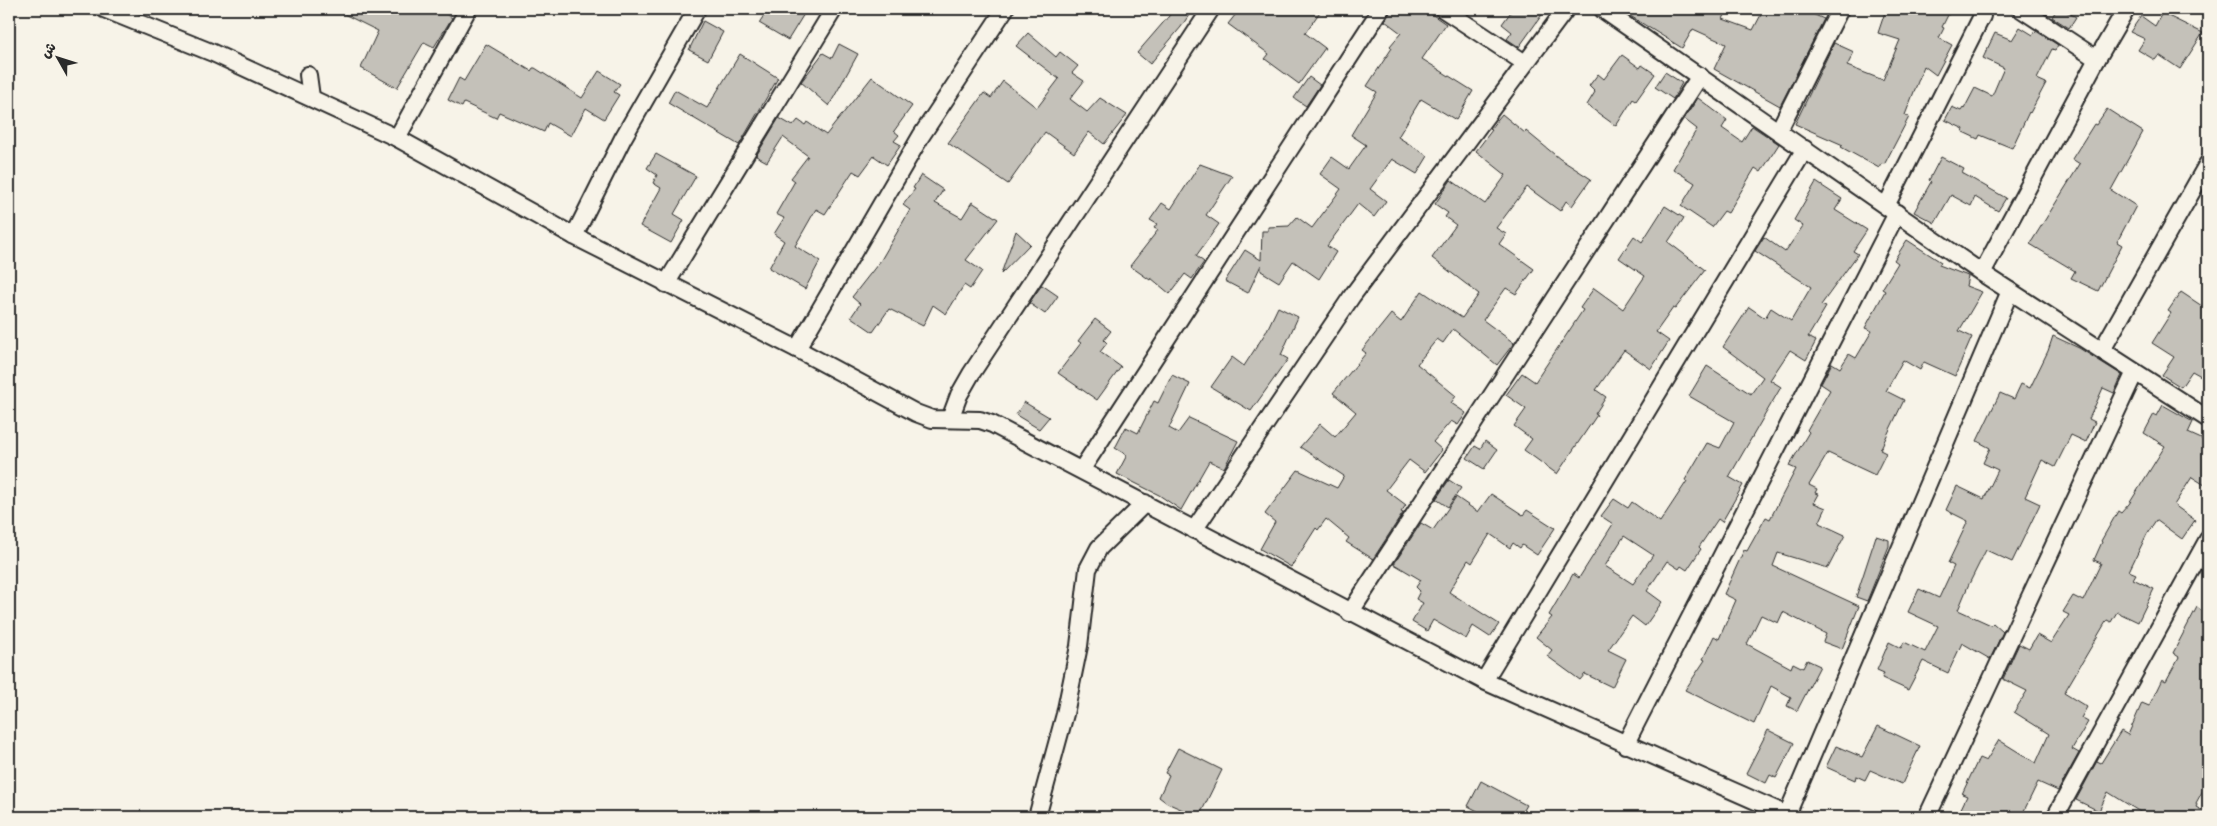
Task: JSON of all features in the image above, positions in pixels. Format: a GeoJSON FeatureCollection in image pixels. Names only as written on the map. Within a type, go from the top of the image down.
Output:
{"type":"FeatureCollection","features":[{"type":"Feature","properties":{"kind":"street"},"geometry":{"type":"LineString","coordinates":[[104,9],[213,53],[397,138],[574,236],[916,412],[932,419],[980,420],[992,424],[1082,469],[1350,613],[1484,681],[1788,816],[2010,291]]}},
{"type":"Feature","properties":{"kind":"street"},"geometry":{"type":"LineString","coordinates":[[397,138],[468,9]]}},
{"type":"Feature","properties":{"kind":"street"},"geometry":{"type":"LineString","coordinates":[[574,236],[623,138],[697,9]]}},
{"type":"Feature","properties":{"kind":"street"},"geometry":{"type":"LineString","coordinates":[[666,284],[834,9]]}},
{"type":"Feature","properties":{"kind":"street"},"geometry":{"type":"LineString","coordinates":[[796,349],[921,136],[1005,9]]}},
{"type":"Feature","properties":{"kind":"street"},"geometry":{"type":"LineString","coordinates":[[950,419],[959,395],[971,374],[1211,9]]}},
{"type":"Feature","properties":{"kind":"street"},"geometry":{"type":"LineString","coordinates":[[1082,469],[1381,9]]}},
{"type":"Feature","properties":{"kind":"street"},"geometry":{"type":"LineString","coordinates":[[1443,9],[1525,63]]}},
{"type":"Feature","properties":{"kind":"street"},"geometry":{"type":"LineString","coordinates":[[1194,530],[1352,296],[1566,9]]}},
{"type":"Feature","properties":{"kind":"street"},"geometry":{"type":"LineString","coordinates":[[1602,9],[1779,130],[1982,273],[2208,419]]}},
{"type":"Feature","properties":{"kind":"street"},"geometry":{"type":"LineString","coordinates":[[1779,130],[1840,9]]}},
{"type":"Feature","properties":{"kind":"street"},"geometry":{"type":"LineString","coordinates":[[1626,745],[1892,210],[1982,16],[1982,9]]}},
{"type":"Feature","properties":{"kind":"street"},"geometry":{"type":"LineString","coordinates":[[2020,9],[2097,59]]}},
{"type":"Feature","properties":{"kind":"street"},"geometry":{"type":"LineString","coordinates":[[1982,273],[2097,59],[2126,9]]}},
{"type":"Feature","properties":{"kind":"street"},"geometry":{"type":"LineString","coordinates":[[308,75],[311,97]]}},
{"type":"Feature","properties":{"kind":"street"},"geometry":{"type":"LineString","coordinates":[[1350,613],[1700,76]]}},
{"type":"Feature","properties":{"kind":"street"},"geometry":{"type":"LineString","coordinates":[[1484,681],[1805,149]]}},
{"type":"Feature","properties":{"kind":"street"},"geometry":{"type":"LineString","coordinates":[[2102,350],[2208,163]]}},
{"type":"Feature","properties":{"kind":"street"},"geometry":{"type":"LineString","coordinates":[[1926,817],[2135,372]]}},
{"type":"Feature","properties":{"kind":"street"},"geometry":{"type":"LineString","coordinates":[[1037,817],[1065,714],[1079,646],[1088,569],[1099,548],[1144,503]]}},
{"type":"Feature","properties":{"kind":"street"},"geometry":{"type":"LineString","coordinates":[[2055,817],[2208,539]]}},
{"type":"Feature","properties":{"kind":"building"},"geometry":{"type":"Polygon","coordinates":[[[334,9],[439,9],[452,18],[434,47],[424,42],[397,88],[361,68],[378,31],[334,9]]]}},
{"type":"Feature","properties":{"kind":"building"},"geometry":{"type":"Polygon","coordinates":[[[768,9],[807,9],[788,40],[759,23],[768,9]]]}},
{"type":"Feature","properties":{"kind":"building"},"geometry":{"type":"Polygon","coordinates":[[[1175,9],[1193,9],[1181,27],[1150,64],[1137,53],[1175,9]]]}},
{"type":"Feature","properties":{"kind":"building"},"geometry":{"type":"Polygon","coordinates":[[[1240,9],[1322,9],[1305,33],[1325,48],[1299,84],[1265,59],[1269,54],[1228,24],[1240,9]]]}},
{"type":"Feature","properties":{"kind":"building"},"geometry":{"type":"Polygon","coordinates":[[[1391,9],[1424,9],[1446,24],[1422,59],[1473,91],[1456,120],[1421,99],[1398,137],[1428,156],[1417,174],[1392,159],[1370,189],[1386,201],[1374,217],[1358,204],[1327,246],[1336,252],[1319,279],[1293,261],[1279,282],[1261,271],[1261,265],[1248,293],[1225,281],[1245,250],[1261,260],[1262,231],[1268,231],[1268,227],[1289,226],[1297,217],[1312,228],[1341,189],[1320,174],[1332,157],[1349,169],[1366,145],[1351,135],[1377,92],[1367,86],[1392,48],[1390,46],[1401,33],[1385,21],[1391,9]]]}},
{"type":"Feature","properties":{"kind":"building"},"geometry":{"type":"Polygon","coordinates":[[[1513,9],[1546,9],[1519,47],[1507,39],[1512,32],[1502,24],[1513,9]]]}},
{"type":"Feature","properties":{"kind":"building"},"geometry":{"type":"Polygon","coordinates":[[[1619,9],[1728,9],[1723,19],[1753,30],[1764,9],[1801,9],[1824,19],[1780,106],[1714,69],[1726,44],[1693,29],[1682,48],[1619,9]]]}},
{"type":"Feature","properties":{"kind":"building"},"geometry":{"type":"Polygon","coordinates":[[[1886,9],[1951,9],[1939,38],[1952,45],[1936,75],[1924,66],[1905,115],[1909,117],[1884,165],[1881,164],[1879,168],[1841,147],[1843,145],[1795,124],[1834,43],[1854,52],[1847,66],[1883,80],[1900,40],[1878,33],[1886,9]]]}},
{"type":"Feature","properties":{"kind":"building"},"geometry":{"type":"Polygon","coordinates":[[[2057,9],[2062,9],[2076,17],[2069,28],[2052,17],[2057,9]]]}},
{"type":"Feature","properties":{"kind":"building"},"geometry":{"type":"Polygon","coordinates":[[[2162,13],[2203,33],[2180,69],[2159,55],[2155,60],[2138,50],[2145,39],[2130,32],[2141,16],[2155,26],[2162,13]]]}},
{"type":"Feature","properties":{"kind":"building"},"geometry":{"type":"Polygon","coordinates":[[[703,21],[723,32],[708,60],[689,50],[703,21]]]}},
{"type":"Feature","properties":{"kind":"building"},"geometry":{"type":"Polygon","coordinates":[[[2020,27],[2033,35],[2036,31],[2058,45],[2055,50],[2052,49],[2037,79],[2046,83],[2029,112],[2012,148],[1980,135],[1978,139],[1963,132],[1964,129],[1945,120],[1952,107],[1961,111],[1964,109],[1975,88],[1992,96],[2004,68],[1983,58],[1995,33],[2012,40],[2020,27]]]}},
{"type":"Feature","properties":{"kind":"building"},"geometry":{"type":"Polygon","coordinates":[[[1028,33],[1056,57],[1060,52],[1078,66],[1072,73],[1084,81],[1070,99],[1087,112],[1100,98],[1127,115],[1104,144],[1089,132],[1074,153],[1045,132],[1008,184],[948,143],[984,93],[991,98],[1003,81],[1037,108],[1059,79],[1016,46],[1028,33]]]}},
{"type":"Feature","properties":{"kind":"building"},"geometry":{"type":"Polygon","coordinates":[[[486,44],[531,71],[535,68],[582,98],[599,71],[620,84],[614,92],[619,95],[604,119],[586,108],[571,136],[548,123],[544,132],[499,112],[496,118],[464,103],[462,107],[448,100],[459,78],[464,81],[486,44]]]}},
{"type":"Feature","properties":{"kind":"building"},"geometry":{"type":"Polygon","coordinates":[[[839,44],[858,54],[829,106],[801,82],[823,53],[832,58],[839,44]]]}},
{"type":"Feature","properties":{"kind":"building"},"geometry":{"type":"Polygon","coordinates":[[[740,54],[778,78],[739,145],[668,103],[675,90],[707,108],[740,54]]]}},
{"type":"Feature","properties":{"kind":"building"},"geometry":{"type":"Polygon","coordinates":[[[1622,55],[1640,68],[1642,65],[1655,74],[1636,101],[1633,99],[1616,126],[1587,105],[1595,92],[1589,86],[1598,74],[1604,79],[1622,55]]]}},
{"type":"Feature","properties":{"kind":"building"},"geometry":{"type":"Polygon","coordinates":[[[1665,72],[1682,83],[1673,99],[1655,87],[1665,72]]]}},
{"type":"Feature","properties":{"kind":"building"},"geometry":{"type":"Polygon","coordinates":[[[872,77],[912,106],[894,131],[899,135],[894,141],[901,145],[887,165],[874,156],[860,175],[853,171],[825,214],[816,209],[795,246],[820,261],[805,289],[769,268],[784,241],[774,234],[784,218],[776,214],[795,181],[791,178],[808,156],[783,137],[767,162],[756,156],[779,118],[793,126],[798,120],[805,125],[807,122],[826,135],[872,77]]]}},
{"type":"Feature","properties":{"kind":"building"},"geometry":{"type":"Polygon","coordinates":[[[1309,77],[1320,85],[1306,106],[1294,98],[1309,77]]]}},
{"type":"Feature","properties":{"kind":"building"},"geometry":{"type":"Polygon","coordinates":[[[1698,98],[1727,120],[1722,128],[1742,142],[1752,126],[1779,144],[1761,172],[1755,168],[1728,213],[1724,211],[1712,227],[1681,206],[1695,183],[1673,169],[1697,129],[1684,119],[1698,98]]]}},
{"type":"Feature","properties":{"kind":"building"},"geometry":{"type":"Polygon","coordinates":[[[2107,109],[2143,132],[2111,190],[2136,206],[2117,242],[2122,245],[2098,291],[2071,278],[2075,271],[2030,244],[2080,164],[2072,159],[2094,124],[2096,125],[2107,109]]]}},
{"type":"Feature","properties":{"kind":"building"},"geometry":{"type":"Polygon","coordinates":[[[1502,114],[1560,159],[1591,179],[1572,206],[1566,201],[1560,211],[1527,187],[1496,228],[1506,234],[1499,244],[1534,269],[1516,294],[1506,288],[1483,320],[1514,343],[1497,365],[1453,329],[1443,343],[1437,339],[1417,364],[1456,396],[1451,403],[1466,413],[1458,425],[1451,421],[1433,442],[1442,450],[1425,472],[1409,460],[1386,490],[1406,505],[1401,512],[1403,513],[1373,559],[1346,542],[1349,538],[1326,519],[1318,530],[1316,528],[1291,567],[1260,549],[1275,522],[1265,514],[1298,470],[1337,488],[1344,476],[1300,447],[1320,424],[1335,437],[1356,412],[1333,393],[1366,353],[1362,350],[1391,314],[1401,322],[1422,291],[1462,318],[1479,294],[1432,258],[1456,225],[1445,217],[1448,213],[1435,204],[1451,180],[1485,204],[1506,175],[1476,151],[1502,114]]]}},
{"type":"Feature","properties":{"kind":"building"},"geometry":{"type":"Polygon","coordinates":[[[656,154],[696,176],[674,214],[684,220],[671,243],[640,226],[661,188],[653,183],[657,175],[647,168],[656,154]]]}},
{"type":"Feature","properties":{"kind":"building"},"geometry":{"type":"Polygon","coordinates":[[[1941,157],[1964,169],[1962,173],[2006,198],[1998,211],[1975,197],[1971,206],[1951,195],[1935,223],[1914,212],[1931,182],[1929,180],[1941,157]]]}},
{"type":"Feature","properties":{"kind":"building"},"geometry":{"type":"Polygon","coordinates":[[[1200,164],[1232,176],[1206,215],[1219,224],[1196,256],[1204,262],[1192,279],[1185,274],[1170,294],[1151,278],[1150,280],[1130,266],[1158,230],[1154,228],[1157,224],[1150,220],[1162,203],[1171,209],[1200,164]]]}},
{"type":"Feature","properties":{"kind":"building"},"geometry":{"type":"Polygon","coordinates":[[[921,175],[943,190],[935,203],[962,218],[972,202],[998,219],[966,260],[982,271],[970,289],[964,285],[946,314],[933,305],[923,326],[889,309],[873,332],[851,317],[860,304],[852,297],[881,260],[910,210],[903,205],[915,189],[913,188],[921,175]]]}},
{"type":"Feature","properties":{"kind":"building"},"geometry":{"type":"Polygon","coordinates":[[[1816,182],[1842,199],[1835,210],[1867,230],[1853,251],[1858,254],[1821,305],[1826,307],[1808,337],[1816,341],[1806,360],[1790,350],[1770,380],[1781,387],[1729,477],[1743,485],[1722,522],[1718,519],[1699,547],[1701,549],[1687,570],[1681,566],[1679,569],[1667,561],[1647,591],[1662,602],[1645,626],[1632,616],[1608,650],[1626,659],[1612,687],[1585,674],[1580,680],[1547,656],[1552,650],[1536,637],[1552,617],[1549,615],[1573,574],[1579,578],[1613,524],[1601,516],[1614,499],[1628,508],[1632,502],[1660,522],[1687,481],[1685,480],[1707,443],[1720,448],[1734,422],[1689,396],[1707,366],[1751,394],[1763,377],[1723,347],[1749,307],[1765,318],[1771,308],[1791,321],[1811,287],[1755,251],[1764,237],[1785,252],[1803,226],[1794,220],[1816,182]],[[1624,536],[1605,566],[1633,584],[1653,555],[1624,536]]]}},
{"type":"Feature","properties":{"kind":"building"},"geometry":{"type":"Polygon","coordinates":[[[1665,206],[1684,218],[1668,242],[1705,270],[1675,309],[1673,308],[1656,332],[1669,341],[1651,369],[1624,350],[1596,390],[1606,397],[1595,414],[1597,415],[1557,474],[1524,450],[1532,439],[1514,426],[1526,409],[1506,395],[1522,373],[1535,382],[1583,310],[1580,308],[1594,288],[1623,309],[1645,276],[1619,258],[1634,236],[1642,242],[1665,206]]]}},
{"type":"Feature","properties":{"kind":"building"},"geometry":{"type":"Polygon","coordinates":[[[1016,231],[1030,244],[1001,274],[1016,231]]]}},
{"type":"Feature","properties":{"kind":"building"},"geometry":{"type":"Polygon","coordinates":[[[1907,240],[1941,262],[1939,265],[1968,276],[1966,286],[1982,292],[1959,331],[1972,337],[1955,376],[1924,362],[1920,370],[1903,360],[1886,391],[1904,400],[1880,450],[1886,453],[1875,475],[1828,453],[1809,485],[1817,489],[1815,493],[1819,494],[1814,503],[1826,508],[1819,523],[1845,535],[1828,568],[1778,553],[1773,566],[1859,606],[1842,649],[1823,642],[1826,634],[1783,612],[1778,623],[1761,615],[1747,644],[1791,668],[1793,663],[1803,668],[1807,660],[1820,666],[1797,711],[1787,706],[1791,697],[1771,686],[1754,724],[1685,690],[1705,660],[1703,659],[1714,636],[1719,639],[1736,600],[1724,594],[1744,550],[1747,551],[1766,517],[1770,519],[1796,469],[1789,466],[1830,390],[1821,384],[1832,363],[1840,368],[1849,354],[1856,358],[1872,331],[1865,328],[1885,291],[1882,289],[1898,263],[1894,260],[1907,240]]]}},
{"type":"Feature","properties":{"kind":"building"},"geometry":{"type":"Polygon","coordinates":[[[1042,285],[1058,296],[1045,314],[1029,303],[1042,285]]]}},
{"type":"Feature","properties":{"kind":"building"},"geometry":{"type":"Polygon","coordinates":[[[2181,292],[2208,310],[2208,380],[2192,371],[2181,387],[2162,375],[2174,357],[2152,343],[2171,313],[2168,311],[2181,292]]]}},
{"type":"Feature","properties":{"kind":"building"},"geometry":{"type":"Polygon","coordinates":[[[1278,307],[1298,317],[1281,355],[1288,359],[1251,411],[1211,387],[1232,357],[1244,366],[1266,332],[1278,307]]]}},
{"type":"Feature","properties":{"kind":"building"},"geometry":{"type":"Polygon","coordinates":[[[1095,319],[1111,331],[1104,340],[1107,343],[1100,352],[1121,367],[1097,400],[1058,373],[1081,343],[1078,341],[1095,319]]]}},
{"type":"Feature","properties":{"kind":"building"},"geometry":{"type":"Polygon","coordinates":[[[2053,336],[2079,348],[2122,375],[2114,393],[2103,388],[2089,419],[2095,422],[2086,442],[2071,435],[2055,467],[2042,460],[2025,497],[2040,504],[2012,562],[1986,550],[1968,586],[1958,610],[1991,625],[1993,623],[2003,632],[1990,659],[1962,643],[1948,673],[1923,661],[1908,690],[1882,678],[1884,673],[1877,670],[1889,642],[1901,648],[1904,642],[1925,652],[1938,626],[1908,612],[1919,589],[1939,598],[1954,566],[1948,563],[1968,521],[1946,510],[1957,486],[1984,499],[1998,470],[1983,463],[1990,448],[1977,441],[2000,393],[2014,399],[2021,384],[2030,388],[2053,336]]]}},
{"type":"Feature","properties":{"kind":"building"},"geometry":{"type":"Polygon","coordinates":[[[1172,375],[1190,384],[1169,428],[1178,433],[1189,418],[1238,441],[1224,468],[1209,461],[1181,510],[1159,495],[1117,474],[1127,455],[1115,448],[1126,427],[1138,433],[1154,401],[1158,403],[1172,375]]]}},
{"type":"Feature","properties":{"kind":"building"},"geometry":{"type":"Polygon","coordinates":[[[1024,402],[1049,417],[1039,429],[1016,415],[1024,402]]]}},
{"type":"Feature","properties":{"kind":"building"},"geometry":{"type":"Polygon","coordinates":[[[2163,405],[2193,422],[2188,433],[2208,442],[2208,487],[2192,477],[2174,505],[2195,520],[2182,539],[2156,520],[2129,571],[2136,574],[2133,579],[2154,589],[2138,622],[2117,612],[2111,622],[2107,620],[2064,693],[2087,707],[2081,718],[2088,722],[2072,749],[2079,753],[2058,791],[2038,782],[2021,817],[1957,817],[1967,796],[1962,794],[1979,758],[1986,761],[1999,740],[2036,763],[2049,734],[2014,712],[2027,691],[2003,679],[2019,644],[2029,649],[2037,635],[2051,643],[2069,615],[2063,612],[2073,596],[2083,601],[2101,563],[2094,560],[2101,541],[2118,511],[2121,513],[2129,504],[2165,446],[2144,433],[2154,414],[2157,416],[2163,405]]]}},
{"type":"Feature","properties":{"kind":"building"},"geometry":{"type":"Polygon","coordinates":[[[1485,441],[1497,450],[1484,469],[1467,458],[1475,446],[1480,449],[1485,441]]]}},
{"type":"Feature","properties":{"kind":"building"},"geometry":{"type":"Polygon","coordinates":[[[1449,480],[1461,488],[1448,507],[1436,499],[1449,480]]]}},
{"type":"Feature","properties":{"kind":"building"},"geometry":{"type":"Polygon","coordinates":[[[1491,494],[1523,515],[1527,510],[1555,528],[1537,555],[1522,545],[1520,548],[1513,543],[1510,548],[1490,534],[1472,563],[1468,560],[1449,592],[1499,624],[1490,637],[1473,626],[1466,639],[1433,620],[1427,631],[1412,622],[1423,603],[1416,599],[1420,591],[1416,587],[1421,580],[1394,564],[1421,523],[1433,530],[1456,497],[1478,512],[1491,494]]]}},
{"type":"Feature","properties":{"kind":"building"},"geometry":{"type":"Polygon","coordinates":[[[1876,536],[1889,540],[1889,546],[1867,601],[1856,597],[1876,536]]]}},
{"type":"Feature","properties":{"kind":"building"},"geometry":{"type":"Polygon","coordinates":[[[2197,607],[2208,616],[2208,781],[2196,803],[2196,807],[2208,814],[2208,817],[2148,817],[2108,792],[2099,811],[2076,800],[2097,761],[2101,763],[2121,731],[2128,735],[2142,703],[2149,706],[2162,679],[2166,681],[2179,657],[2173,653],[2197,607]]]}},
{"type":"Feature","properties":{"kind":"building"},"geometry":{"type":"Polygon","coordinates":[[[1878,726],[1920,746],[1902,784],[1870,770],[1865,780],[1856,776],[1855,780],[1826,767],[1836,746],[1862,757],[1878,726]]]}},
{"type":"Feature","properties":{"kind":"building"},"geometry":{"type":"Polygon","coordinates":[[[1768,730],[1794,743],[1776,778],[1770,775],[1766,783],[1746,773],[1768,730]]]}},
{"type":"Feature","properties":{"kind":"building"},"geometry":{"type":"Polygon","coordinates":[[[1178,748],[1222,770],[1199,817],[1167,803],[1159,797],[1169,775],[1165,773],[1178,748]]]}},
{"type":"Feature","properties":{"kind":"building"},"geometry":{"type":"Polygon","coordinates":[[[1481,781],[1526,805],[1519,817],[1489,817],[1468,806],[1481,781]]]}}]}
